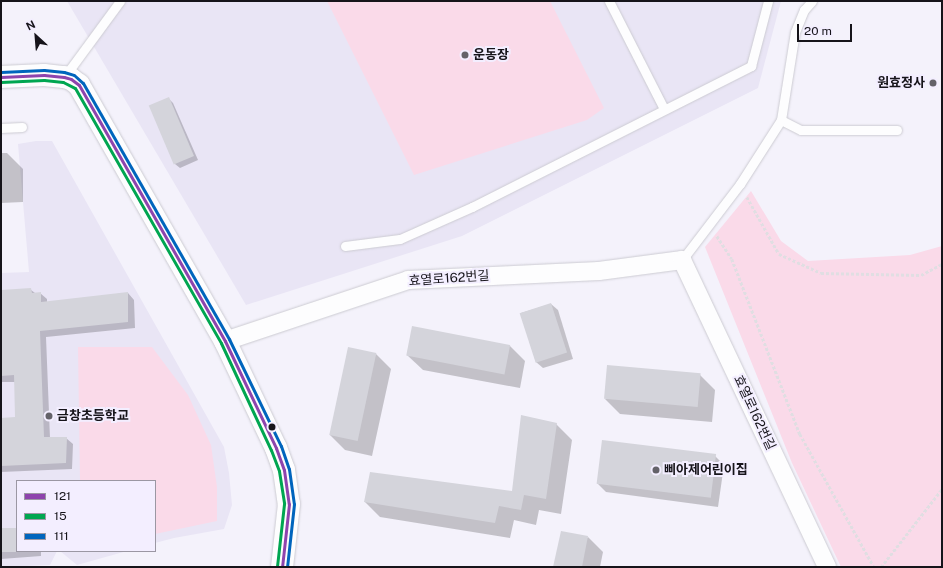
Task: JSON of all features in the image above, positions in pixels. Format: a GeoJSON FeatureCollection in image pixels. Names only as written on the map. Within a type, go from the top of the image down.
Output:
{"type":"FeatureCollection","features":[{"type":"Feature","properties":{"kind":"main road"},"geometry":{"type":"LineString","coordinates":[[1,77],[44,75],[64,77],[71,79],[80,85],[225,341],[276,448],[284,470],[289,504],[282,567]]}},
{"type":"Feature","properties":{"kind":"street","name":"효열로162번길"},"geometry":{"type":"LineString","coordinates":[[225,341],[408,280],[599,271],[682,260],[827,567]]}},
{"type":"Feature","properties":{"kind":"lane"},"geometry":{"type":"LineString","coordinates":[[64,77],[120,1]]}},
{"type":"Feature","properties":{"kind":"lane"},"geometry":{"type":"LineString","coordinates":[[609,1],[664,109]]}},
{"type":"Feature","properties":{"kind":"lane"},"geometry":{"type":"LineString","coordinates":[[345,246],[400,239],[472,207],[751,66],[768,1]]}},
{"type":"Feature","properties":{"kind":"lane"},"geometry":{"type":"LineString","coordinates":[[682,260],[740,184],[781,120],[795,32],[804,10],[812,1]]}},
{"type":"Feature","properties":{"kind":"lane"},"geometry":{"type":"LineString","coordinates":[[781,120],[801,130],[897,130]]}},
{"type":"Feature","properties":{"kind":"lane"},"geometry":{"type":"LineString","coordinates":[[1,128],[22,127]]}},
{"type":"Feature","properties":{"kind":"path"},"geometry":{"type":"LineString","coordinates":[[740,184],[779,254],[821,273],[921,274],[942,264]]}},
{"type":"Feature","properties":{"kind":"path"},"geometry":{"type":"LineString","coordinates":[[709,225],[732,259],[800,434],[874,567]]}},
{"type":"Feature","properties":{"kind":"path"},"geometry":{"type":"LineString","coordinates":[[881,567],[942,489]]}},
{"type":"Feature","properties":{"kind":"shaded area"},"geometry":{"type":"Polygon","coordinates":[[[67,1],[781,1],[758,88],[462,236],[246,305],[67,1]]]}},
{"type":"Feature","properties":{"kind":"shaded area","name":"운동장"},"geometry":{"type":"Polygon","coordinates":[[[327,1],[550,1],[604,108],[587,120],[414,175],[327,1]]]}},
{"type":"Feature","properties":{"kind":"shaded area"},"geometry":{"type":"Polygon","coordinates":[[[36,141],[52,141],[224,447],[229,473],[232,505],[224,529],[156,543],[156,480],[16,480],[16,552],[56,552],[50,565],[1,567],[1,273],[29,272],[18,144],[36,141]]]}},
{"type":"Feature","properties":{"kind":"shaded area"},"geometry":{"type":"Polygon","coordinates":[[[751,191],[781,241],[808,261],[910,255],[942,246],[942,567],[841,567],[792,463],[705,247],[751,191]]]}},
{"type":"Feature","properties":{"kind":"shaded area"},"geometry":{"type":"Polygon","coordinates":[[[78,347],[152,347],[188,395],[211,445],[217,487],[217,521],[156,534],[156,480],[80,480],[78,347]]]}},
{"type":"Feature","properties":{"kind":"shaded area"},"geometry":{"type":"Polygon","coordinates":[[[61,552],[123,552],[77,565],[61,552]]]}},
{"type":"Feature","properties":{"kind":"building"},"geometry":{"type":"Polygon","coordinates":[[[169,97],[194,156],[174,165],[149,106],[169,97]]]}},
{"type":"Feature","properties":{"kind":"building","name":"금창초등학교"},"geometry":{"type":"Polygon","coordinates":[[[31,288],[32,293],[41,292],[41,302],[128,292],[128,322],[40,331],[44,437],[67,437],[66,463],[1,466],[1,418],[15,417],[14,375],[1,376],[1,290],[31,288]]]}},
{"type":"Feature","properties":{"kind":"building"},"geometry":{"type":"Polygon","coordinates":[[[551,303],[567,352],[536,363],[520,313],[551,303]]]}},
{"type":"Feature","properties":{"kind":"building"},"geometry":{"type":"Polygon","coordinates":[[[412,326],[510,345],[504,375],[406,355],[412,326]]]}},
{"type":"Feature","properties":{"kind":"building"},"geometry":{"type":"Polygon","coordinates":[[[348,347],[376,353],[358,441],[329,435],[348,347]]]}},
{"type":"Feature","properties":{"kind":"building"},"geometry":{"type":"Polygon","coordinates":[[[607,365],[701,373],[698,407],[604,399],[607,365]]]}},
{"type":"Feature","properties":{"kind":"building"},"geometry":{"type":"Polygon","coordinates":[[[521,415],[557,423],[546,499],[524,495],[521,510],[499,506],[495,523],[364,502],[370,472],[512,491],[521,415]]]}},
{"type":"Feature","properties":{"kind":"building"},"geometry":{"type":"Polygon","coordinates":[[[602,440],[716,454],[711,498],[597,484],[602,440]]]}},
{"type":"Feature","properties":{"kind":"building"},"geometry":{"type":"Polygon","coordinates":[[[1,528],[16,528],[16,552],[1,552],[1,528]]]}},
{"type":"Feature","properties":{"kind":"building"},"geometry":{"type":"Polygon","coordinates":[[[561,531],[588,536],[582,567],[553,567],[561,531]]]}},
{"type":"Feature","properties":{"kind":"transit line","name":"111"},"geometry":{"type":"LineString","coordinates":[[1,72],[44,70],[64,72],[74,75],[83,83],[229,339],[281,446],[289,469],[294,504],[287,567]]}},
{"type":"Feature","properties":{"kind":"transit line","name":"121"},"geometry":{"type":"LineString","coordinates":[[1,77],[44,75],[64,77],[71,79],[79,85],[225,341],[276,448],[284,470],[289,504],[282,567]]}},
{"type":"Feature","properties":{"kind":"transit line","name":"15"},"geometry":{"type":"LineString","coordinates":[[1,82],[44,80],[63,82],[75,88],[221,343],[271,450],[279,471],[284,504],[277,566]]}},
{"type":"Feature","properties":{"kind":"place","name":"운동장"},"geometry":{"type":"Point","coordinates":[465,55]}},
{"type":"Feature","properties":{"kind":"place","name":"원효정사"},"geometry":{"type":"Point","coordinates":[933,83]}},
{"type":"Feature","properties":{"kind":"place","name":"금창초등학교"},"geometry":{"type":"Point","coordinates":[49,416]}},
{"type":"Feature","properties":{"kind":"place","name":"삐아제어린이집"},"geometry":{"type":"Point","coordinates":[656,470]}}]}
